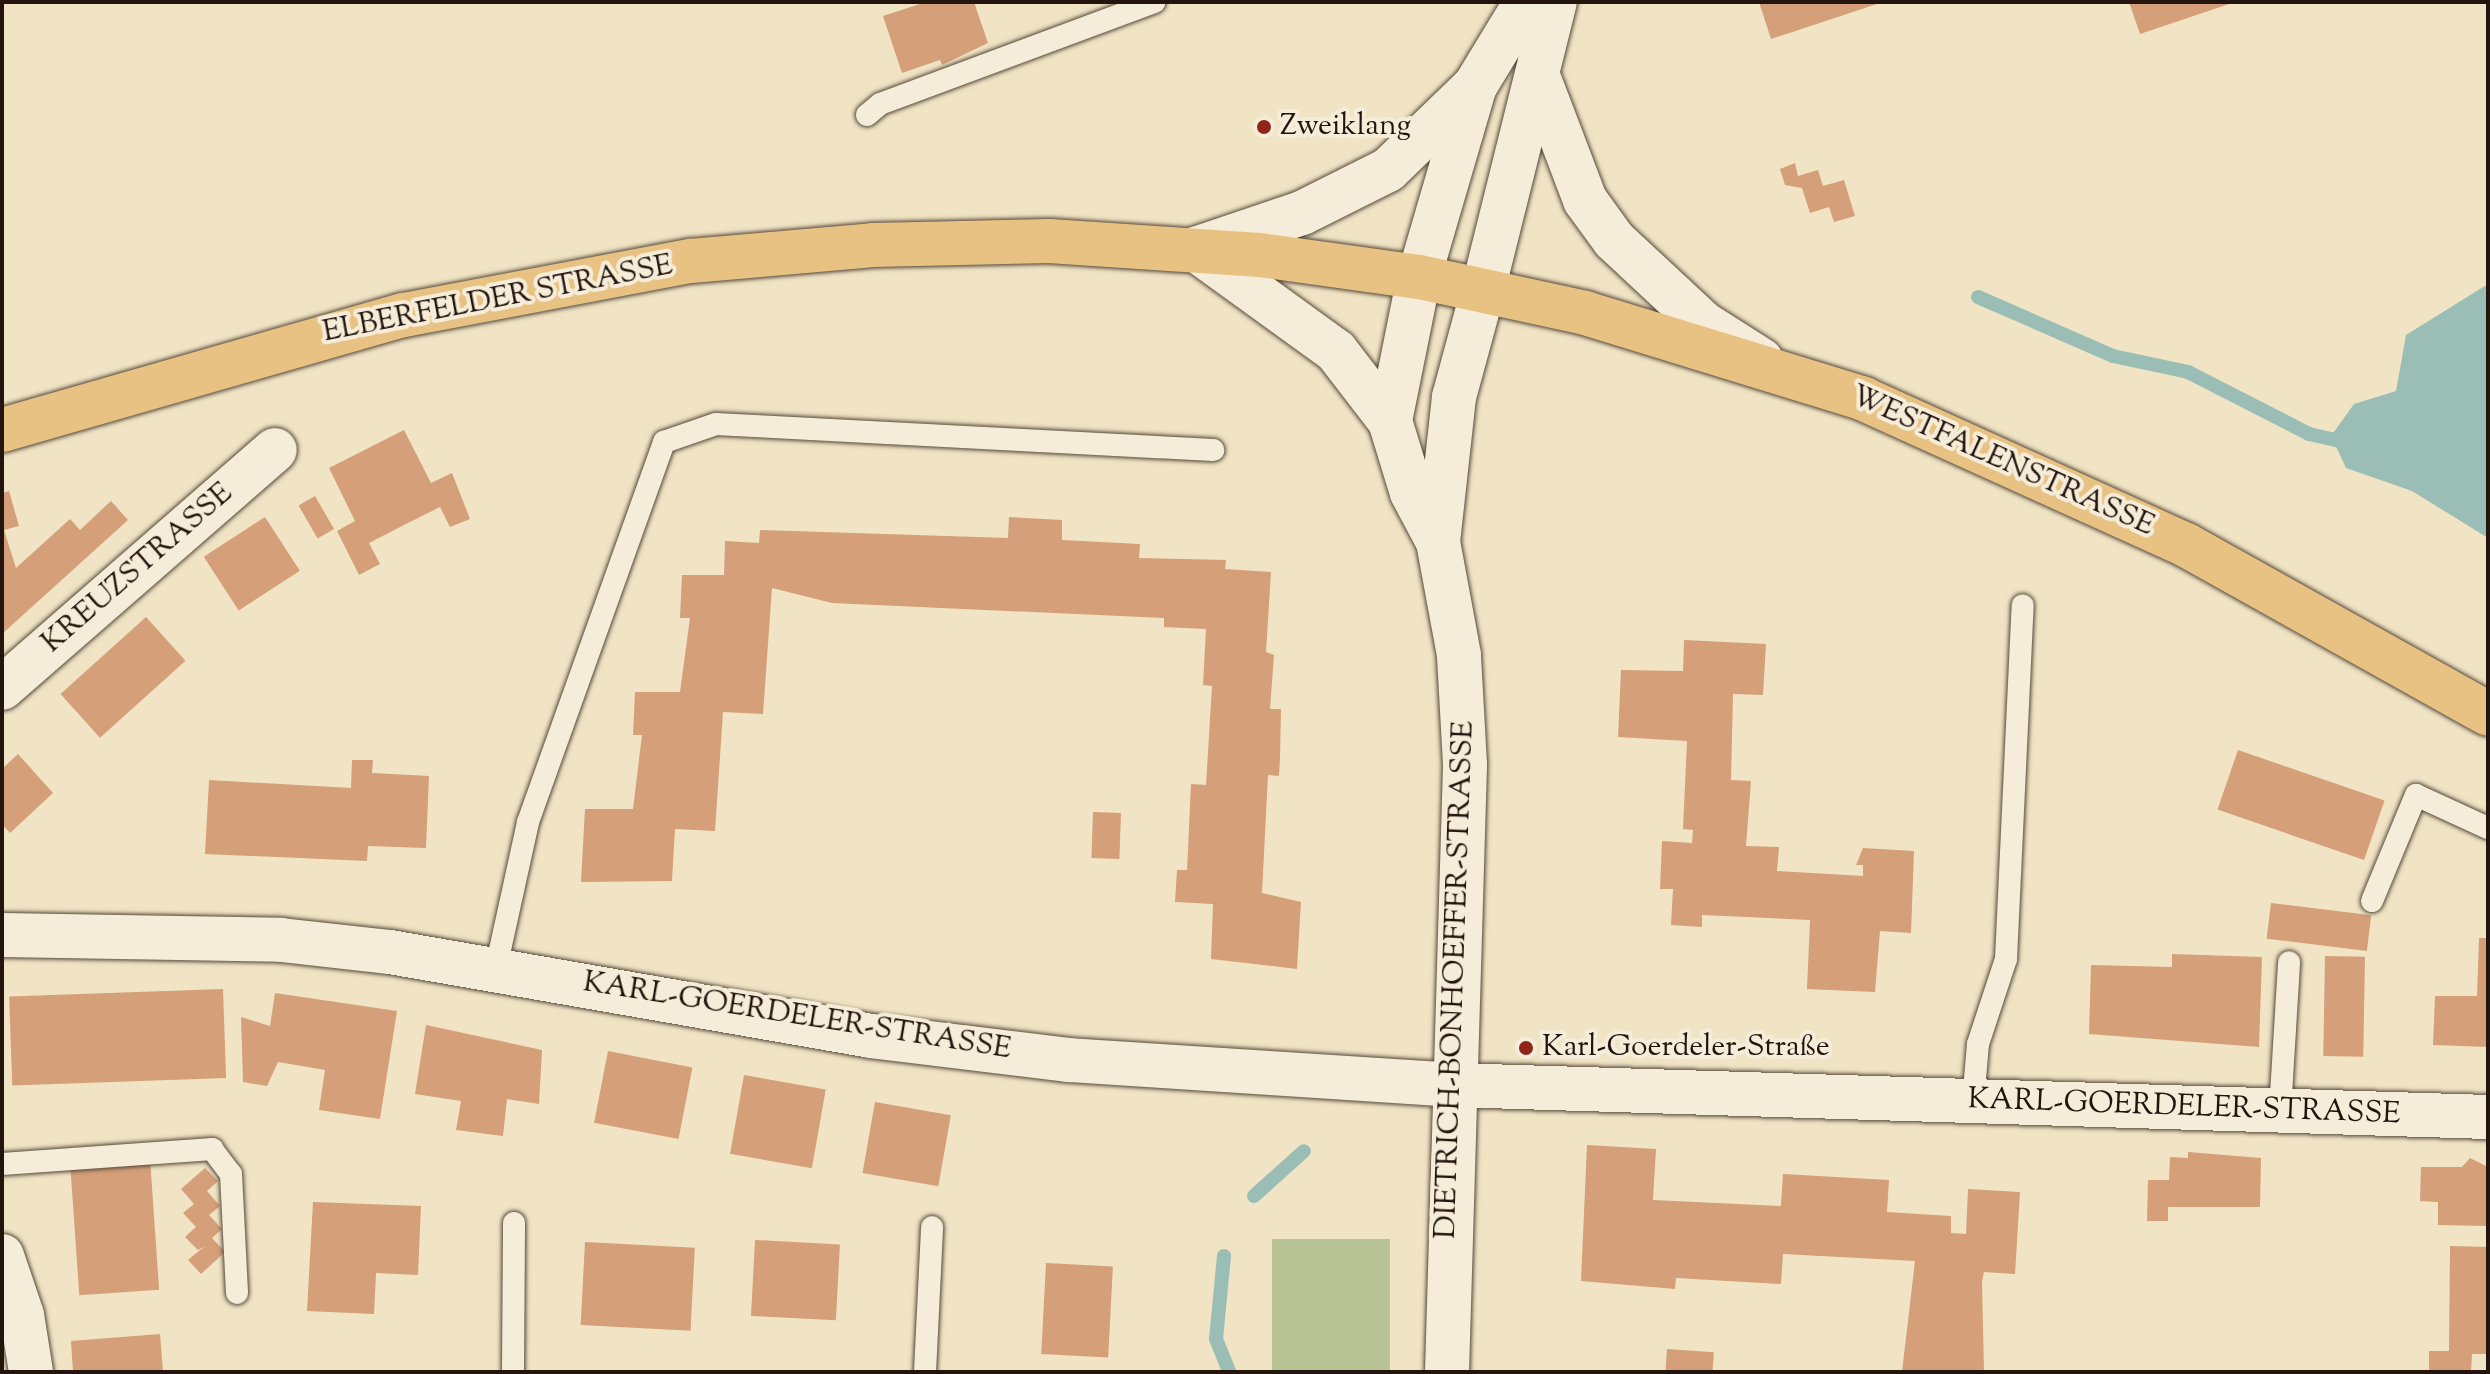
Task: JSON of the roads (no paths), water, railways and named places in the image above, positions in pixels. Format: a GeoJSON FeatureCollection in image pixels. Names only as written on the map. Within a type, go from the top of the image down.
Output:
{"type":"FeatureCollection","features":[{"type":"Feature","properties":{"kind":"main road","name":"ELBERFELDER STRASSE"},"geometry":{"type":"LineString","coordinates":[[2,430],[282,345],[622,271],[873,245],[1049,241],[1195,249],[1419,277],[1483,290]]}},
{"type":"Feature","properties":{"kind":"main road","name":"WESTFALENSTRASSE"},"geometry":{"type":"LineString","coordinates":[[1483,290],[1767,364],[2034,470],[2314,613],[2488,714]]}},
{"type":"Feature","properties":{"kind":"street"},"geometry":{"type":"LineString","coordinates":[[1195,249],[1302,213],[1388,170],[1475,86],[1526,2]]}},
{"type":"Feature","properties":{"kind":"street","name":"DIETRICH-BONHOEFFER-STRASSE"},"geometry":{"type":"LineString","coordinates":[[1447,1372],[1465,736],[1438,542],[1454,397],[1555,2]]}},
{"type":"Feature","properties":{"kind":"street"},"geometry":{"type":"LineString","coordinates":[[1538,76],[1585,200],[1614,240],[1703,323],[1767,364]]}},
{"type":"Feature","properties":{"kind":"street","name":"DIETRICH-BONHOEFFER-STRASSE"},"geometry":{"type":"LineString","coordinates":[[1438,542],[1412,493],[1390,421],[1419,277],[1475,86]]}},
{"type":"Feature","properties":{"kind":"street"},"geometry":{"type":"LineString","coordinates":[[1195,249],[1336,351],[1390,421]]}},
{"type":"Feature","properties":{"kind":"street","name":"KREUZSTRASSE"},"geometry":{"type":"LineString","coordinates":[[2,688],[275,450]]}},
{"type":"Feature","properties":{"kind":"street","name":"KARL-GOERDELER-STRASSE"},"geometry":{"type":"LineString","coordinates":[[2,935],[281,940],[496,968],[972,1050],[1453,1085],[2488,1117]]}},
{"type":"Feature","properties":{"kind":"street"},"geometry":{"type":"LineString","coordinates":[[2,1256],[31,1372]]}},
{"type":"Feature","properties":{"kind":"lane"},"geometry":{"type":"LineString","coordinates":[[867,115],[880,104],[1155,2]]}},
{"type":"Feature","properties":{"kind":"lane"},"geometry":{"type":"LineString","coordinates":[[496,968],[528,822],[664,442],[716,424],[1213,450]]}},
{"type":"Feature","properties":{"kind":"lane"},"geometry":{"type":"LineString","coordinates":[[1973,1102],[1978,1044],[2006,959],[2023,605]]}},
{"type":"Feature","properties":{"kind":"lane"},"geometry":{"type":"LineString","coordinates":[[2372,901],[2416,795],[2488,828]]}},
{"type":"Feature","properties":{"kind":"lane"},"geometry":{"type":"LineString","coordinates":[[2280,1111],[2289,962]]}},
{"type":"Feature","properties":{"kind":"lane"},"geometry":{"type":"LineString","coordinates":[[2,1164],[212,1149],[231,1174],[237,1293]]}},
{"type":"Feature","properties":{"kind":"lane"},"geometry":{"type":"LineString","coordinates":[[513,1372],[514,1223]]}},
{"type":"Feature","properties":{"kind":"lane"},"geometry":{"type":"LineString","coordinates":[[925,1372],[932,1227]]}},
{"type":"Feature","properties":{"kind":"water"},"geometry":{"type":"Polygon","coordinates":[[[2488,284],[2488,538],[2412,491],[2346,468],[2331,436],[2354,404],[2396,391],[2406,335],[2488,284]]]}},
{"type":"Feature","properties":{"kind":"waterway"},"geometry":{"type":"LineString","coordinates":[[1978,297],[2113,356],[2188,372],[2309,434],[2349,443]]}},
{"type":"Feature","properties":{"kind":"waterway"},"geometry":{"type":"LineString","coordinates":[[1254,1196],[1304,1151]]}},
{"type":"Feature","properties":{"kind":"waterway"},"geometry":{"type":"LineString","coordinates":[[1224,1256],[1216,1339],[1229,1372]]}},
{"type":"Feature","properties":{"kind":"place","name":"Zweiklang"},"geometry":{"type":"Point","coordinates":[1264,127]}},
{"type":"Feature","properties":{"kind":"place","name":"Karl-Goerdeler-Straße"},"geometry":{"type":"Point","coordinates":[1526,1048]}}]}
